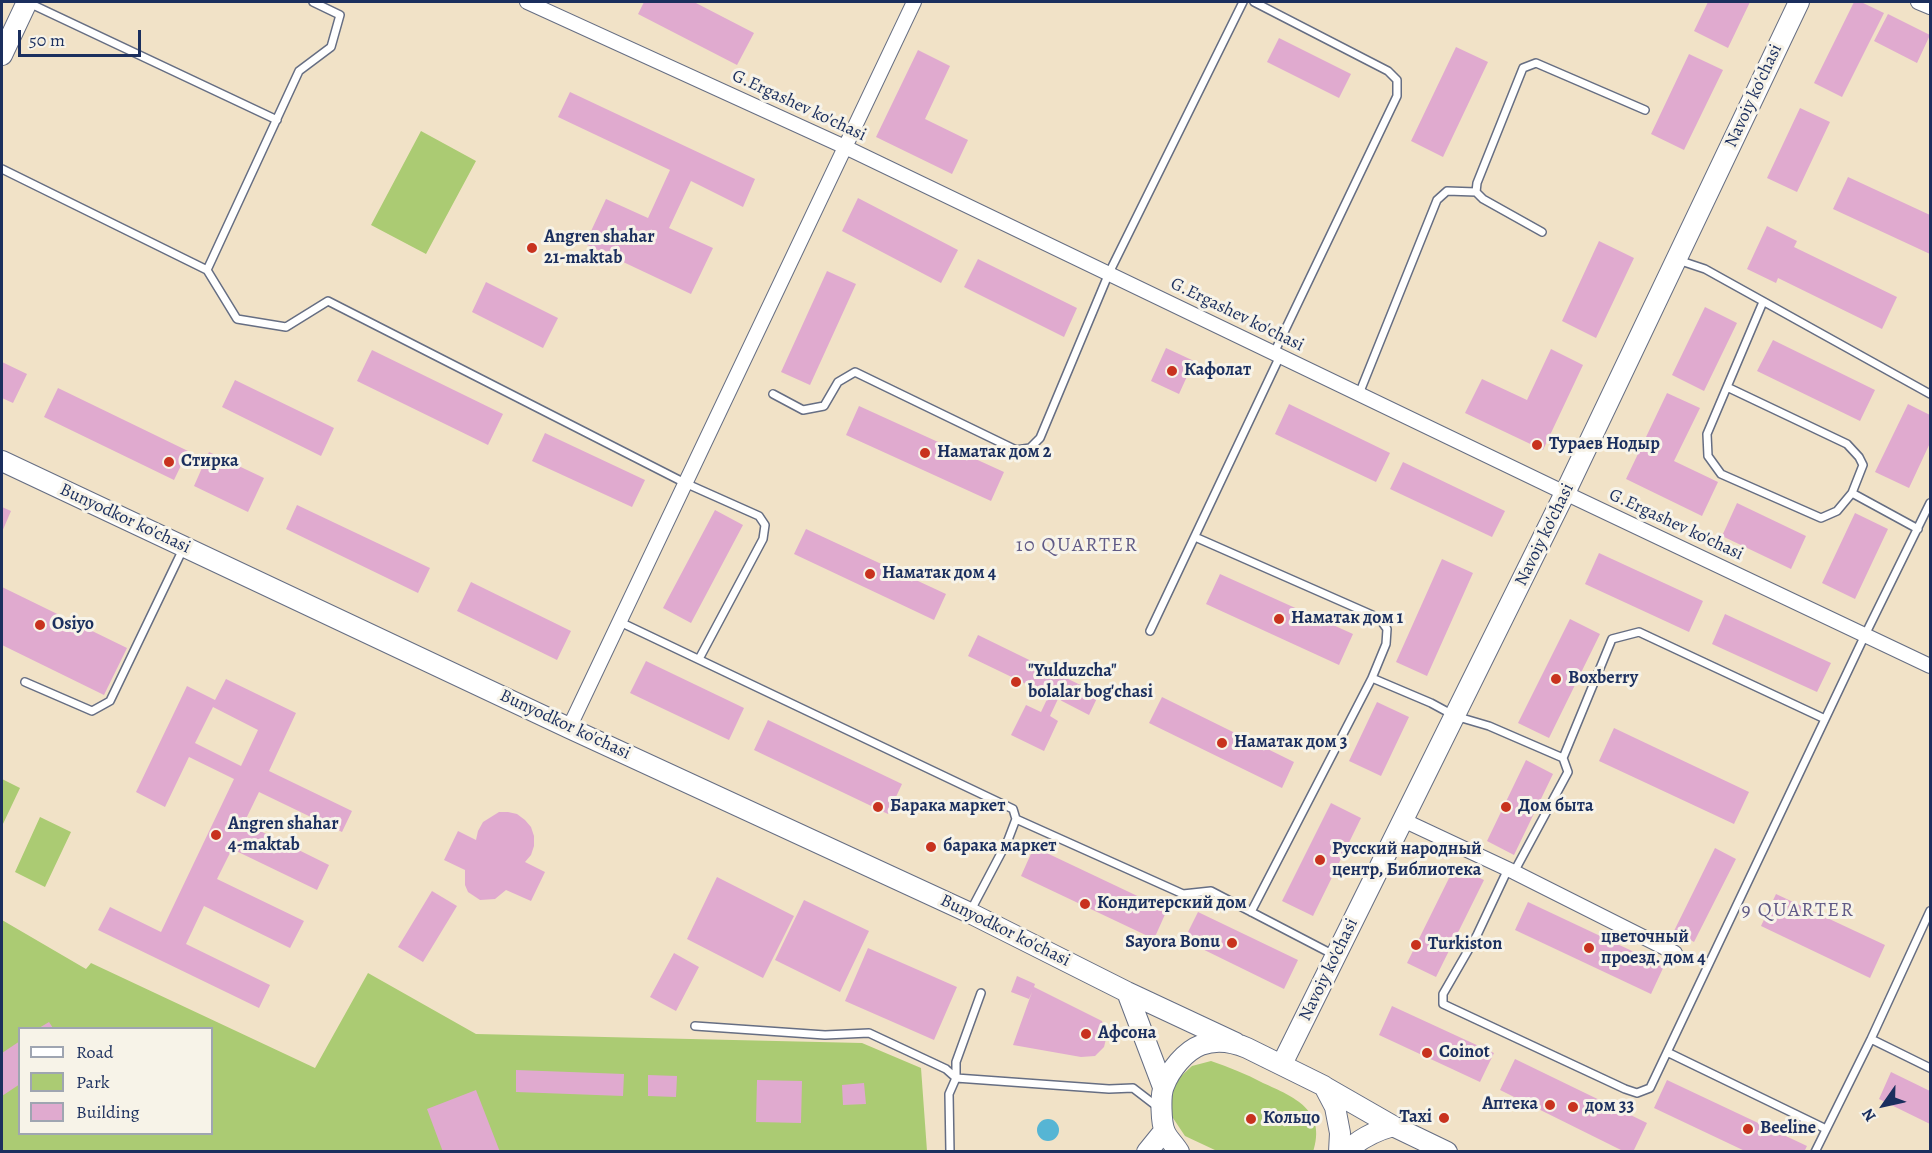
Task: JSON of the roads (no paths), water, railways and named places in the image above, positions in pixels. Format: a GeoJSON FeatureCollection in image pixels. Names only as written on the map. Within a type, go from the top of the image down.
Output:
{"type":"FeatureCollection","features":[{"type":"Feature","properties":{"kind":"main road"},"geometry":{"type":"LineString","coordinates":[[2,56],[27,2]]}},
{"type":"Feature","properties":{"kind":"main road","name":"Navoiy ko'chasi"},"geometry":{"type":"LineString","coordinates":[[1282,1064],[1565,494],[1799,2]]}},
{"type":"Feature","properties":{"kind":"main road","name":"Bunyodkor ko'chasi"},"geometry":{"type":"LineString","coordinates":[[2,461],[569,728],[970,913],[1127,992],[1282,1064],[1393,1126],[1447,1152]]}},
{"type":"Feature","properties":{"kind":"main road"},"geometry":{"type":"LineString","coordinates":[[1127,992],[1163,1087],[1161,1110],[1164,1131],[1179,1152]]}},
{"type":"Feature","properties":{"kind":"main road"},"geometry":{"type":"LineString","coordinates":[[1163,1087],[1181,1058],[1200,1045],[1218,1042],[1236,1043]]}},
{"type":"Feature","properties":{"kind":"main road"},"geometry":{"type":"LineString","coordinates":[[1324,1086],[1335,1107],[1340,1133],[1339,1152]]}},
{"type":"Feature","properties":{"kind":"main road"},"geometry":{"type":"LineString","coordinates":[[1346,1152],[1374,1131],[1393,1126]]}},
{"type":"Feature","properties":{"kind":"main road"},"geometry":{"type":"LineString","coordinates":[[1148,1152],[1164,1131]]}},
{"type":"Feature","properties":{"kind":"street","name":"G.Ergashev ko'chasi"},"geometry":{"type":"LineString","coordinates":[[527,2],[845,147],[1565,494],[1930,666]]}},
{"type":"Feature","properties":{"kind":"street"},"geometry":{"type":"LineString","coordinates":[[569,728],[914,2]]}},
{"type":"Feature","properties":{"kind":"street"},"geometry":{"type":"LineString","coordinates":[[1918,2],[1930,7]]}},
{"type":"Feature","properties":{"kind":"street"},"geometry":{"type":"LineString","coordinates":[[1404,820],[1675,953]]}},
{"type":"Feature","properties":{"kind":"lane"},"geometry":{"type":"LineString","coordinates":[[27,2],[276,120]]}},
{"type":"Feature","properties":{"kind":"lane"},"geometry":{"type":"LineString","coordinates":[[207,270],[299,71],[331,47],[340,15],[313,2]]}},
{"type":"Feature","properties":{"kind":"lane"},"geometry":{"type":"LineString","coordinates":[[773,394],[803,410],[824,405],[838,382],[855,372],[1016,450],[1030,447],[1040,438],[1108,273],[1243,2]]}},
{"type":"Feature","properties":{"kind":"lane"},"geometry":{"type":"LineString","coordinates":[[1150,631],[1397,96],[1397,80],[1388,71],[1254,2]]}},
{"type":"Feature","properties":{"kind":"lane"},"geometry":{"type":"LineString","coordinates":[[1476,192],[1477,183],[1522,68],[1536,63],[1645,110]]}},
{"type":"Feature","properties":{"kind":"lane"},"geometry":{"type":"LineString","coordinates":[[2,170],[207,270],[237,319],[286,327],[328,301],[686,483],[759,516],[765,525],[763,539],[699,659]]}},
{"type":"Feature","properties":{"kind":"lane"},"geometry":{"type":"LineString","coordinates":[[1359,394],[1437,200],[1447,190],[1476,192],[1483,199],[1542,232]]}},
{"type":"Feature","properties":{"kind":"lane"},"geometry":{"type":"LineString","coordinates":[[1677,260],[1705,269],[1930,394]]}},
{"type":"Feature","properties":{"kind":"lane"},"geometry":{"type":"LineString","coordinates":[[1727,387],[1847,444],[1859,457],[1863,465],[1852,493],[1837,511],[1821,518],[1721,474],[1708,456],[1707,434],[1763,302]]}},
{"type":"Feature","properties":{"kind":"lane"},"geometry":{"type":"LineString","coordinates":[[1852,493],[1918,529]]}},
{"type":"Feature","properties":{"kind":"lane"},"geometry":{"type":"LineString","coordinates":[[1824,719],[1639,632],[1612,639],[1563,758],[1568,772],[1443,994],[1443,1004],[1637,1093],[1650,1088],[1824,719],[1930,503]]}},
{"type":"Feature","properties":{"kind":"lane"},"geometry":{"type":"LineString","coordinates":[[1194,537],[1379,618],[1387,629],[1386,644],[1372,678],[1251,912]]}},
{"type":"Feature","properties":{"kind":"lane"},"geometry":{"type":"LineString","coordinates":[[25,682],[92,711],[110,701],[184,547]]}},
{"type":"Feature","properties":{"kind":"lane"},"geometry":{"type":"LineString","coordinates":[[620,622],[1010,806],[1016,813],[1016,819],[1008,840],[970,913]]}},
{"type":"Feature","properties":{"kind":"lane"},"geometry":{"type":"LineString","coordinates":[[1372,678],[1431,703],[1455,716],[1489,726],[1563,758]]}},
{"type":"Feature","properties":{"kind":"lane"},"geometry":{"type":"LineString","coordinates":[[1016,819],[1183,894],[1211,891],[1336,956]]}},
{"type":"Feature","properties":{"kind":"lane"},"geometry":{"type":"LineString","coordinates":[[1815,1152],[1871,1039],[1930,911]]}},
{"type":"Feature","properties":{"kind":"lane"},"geometry":{"type":"LineString","coordinates":[[1922,928],[1930,933]]}},
{"type":"Feature","properties":{"kind":"lane"},"geometry":{"type":"LineString","coordinates":[[950,1152],[948,1094],[956,1078],[956,1062],[981,993]]}},
{"type":"Feature","properties":{"kind":"lane"},"geometry":{"type":"LineString","coordinates":[[695,1026],[825,1035],[868,1033],[946,1069],[956,1078],[1109,1089],[1133,1088],[1161,1110]]}},
{"type":"Feature","properties":{"kind":"lane"},"geometry":{"type":"LineString","coordinates":[[1871,1039],[1930,1068]]}},
{"type":"Feature","properties":{"kind":"lane"},"geometry":{"type":"LineString","coordinates":[[1667,1052],[1826,1129]]}},
{"type":"Feature","properties":{"kind":"water"},"geometry":{"type":"Polygon","coordinates":[[[1048,1119],[1056,1122],[1059,1130],[1056,1138],[1048,1141],[1040,1138],[1037,1130],[1040,1122],[1048,1119]]]}},
{"type":"Feature","properties":{"kind":"place","name":"Angren shahar 21-maktab"},"geometry":{"type":"Point","coordinates":[532,248]}},
{"type":"Feature","properties":{"kind":"place","name":"Кафолат"},"geometry":{"type":"Point","coordinates":[1172,371]}},
{"type":"Feature","properties":{"kind":"place","name":"Тураев Нодыр"},"geometry":{"type":"Point","coordinates":[1537,445]}},
{"type":"Feature","properties":{"kind":"place","name":"Наматак дом 2"},"geometry":{"type":"Point","coordinates":[925,453]}},
{"type":"Feature","properties":{"kind":"place","name":"Стирка"},"geometry":{"type":"Point","coordinates":[169,462]}},
{"type":"Feature","properties":{"kind":"place","name":"Наматак дом 4"},"geometry":{"type":"Point","coordinates":[870,574]}},
{"type":"Feature","properties":{"kind":"place","name":"Наматак дом 1"},"geometry":{"type":"Point","coordinates":[1279,619]}},
{"type":"Feature","properties":{"kind":"place","name":"Osiyo"},"geometry":{"type":"Point","coordinates":[40,625]}},
{"type":"Feature","properties":{"kind":"place","name":"Boxberry"},"geometry":{"type":"Point","coordinates":[1556,679]}},
{"type":"Feature","properties":{"kind":"place","name":"\"Yulduzcha\" bolalar bog'chasi"},"geometry":{"type":"Point","coordinates":[1016,682]}},
{"type":"Feature","properties":{"kind":"place","name":"Наматак дом 3"},"geometry":{"type":"Point","coordinates":[1222,743]}},
{"type":"Feature","properties":{"kind":"place","name":"Барака маркет"},"geometry":{"type":"Point","coordinates":[878,807]}},
{"type":"Feature","properties":{"kind":"place","name":"Дом быта"},"geometry":{"type":"Point","coordinates":[1506,807]}},
{"type":"Feature","properties":{"kind":"place","name":"Angren shahar 4-maktab"},"geometry":{"type":"Point","coordinates":[216,835]}},
{"type":"Feature","properties":{"kind":"place","name":"барака маркет"},"geometry":{"type":"Point","coordinates":[931,847]}},
{"type":"Feature","properties":{"kind":"place","name":"Русский народный центр, Библиотека"},"geometry":{"type":"Point","coordinates":[1320,860]}},
{"type":"Feature","properties":{"kind":"place","name":"Кондитерский дом"},"geometry":{"type":"Point","coordinates":[1085,904]}},
{"type":"Feature","properties":{"kind":"place","name":"Sayora Bonu"},"geometry":{"type":"Point","coordinates":[1232,943]}},
{"type":"Feature","properties":{"kind":"place","name":"Turkiston"},"geometry":{"type":"Point","coordinates":[1416,945]}},
{"type":"Feature","properties":{"kind":"place","name":"цветочный проезд. дом 4"},"geometry":{"type":"Point","coordinates":[1589,948]}},
{"type":"Feature","properties":{"kind":"place","name":"Афсона"},"geometry":{"type":"Point","coordinates":[1086,1034]}},
{"type":"Feature","properties":{"kind":"place","name":"Coinot"},"geometry":{"type":"Point","coordinates":[1427,1053]}},
{"type":"Feature","properties":{"kind":"place","name":"Аптека"},"geometry":{"type":"Point","coordinates":[1550,1105]}},
{"type":"Feature","properties":{"kind":"place","name":"дом 33"},"geometry":{"type":"Point","coordinates":[1573,1107]}},
{"type":"Feature","properties":{"kind":"place","name":"Taxi"},"geometry":{"type":"Point","coordinates":[1444,1118]}},
{"type":"Feature","properties":{"kind":"place","name":"Кольцо"},"geometry":{"type":"Point","coordinates":[1251,1119]}},
{"type":"Feature","properties":{"kind":"place","name":"Beeline"},"geometry":{"type":"Point","coordinates":[1748,1129]}},
{"type":"Feature","properties":{"kind":"district","name":"10 QUARTER"},"geometry":{"type":"Point","coordinates":[1077,546]}},
{"type":"Feature","properties":{"kind":"district","name":"9 QUARTER"},"geometry":{"type":"Point","coordinates":[1798,911]}}]}
